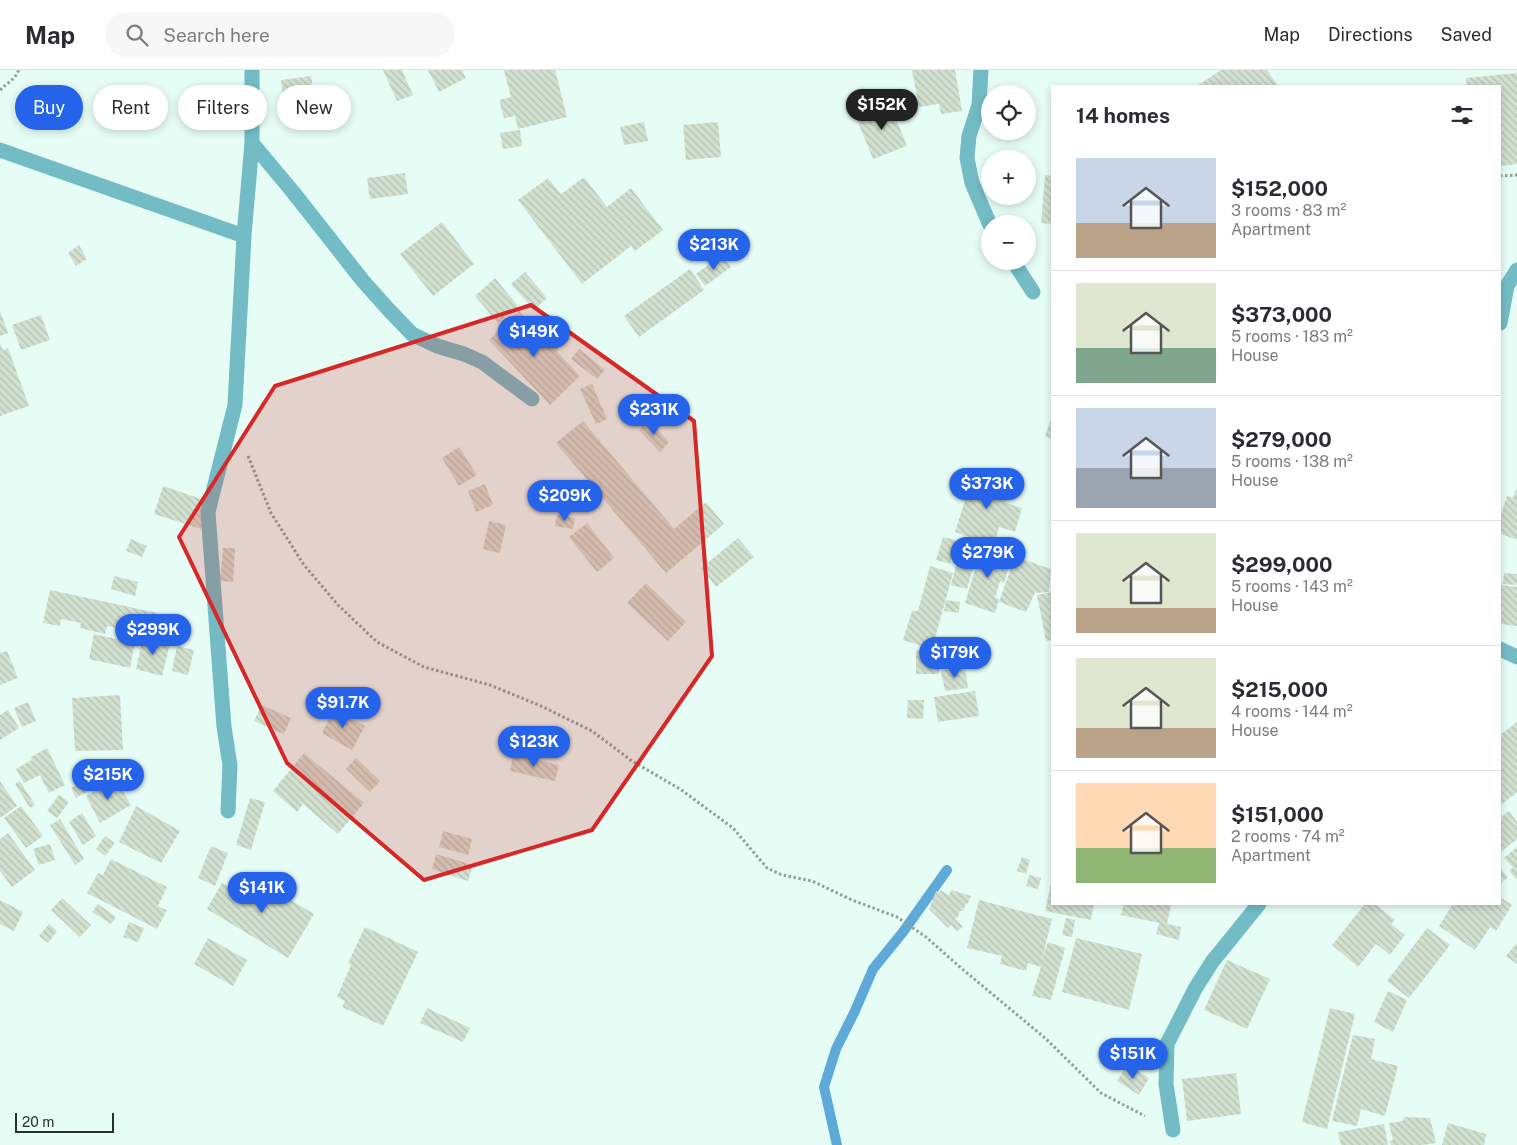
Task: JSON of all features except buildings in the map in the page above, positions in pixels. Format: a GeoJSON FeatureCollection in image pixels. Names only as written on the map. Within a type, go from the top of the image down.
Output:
{"type":"FeatureCollection","features":[{"type":"Feature","properties":{"kind":"street"},"geometry":{"type":"LineString","coordinates":[[228,811],[230,765],[224,726],[208,512],[235,405],[244,236],[252,143],[252,70]]}},
{"type":"Feature","properties":{"kind":"street"},"geometry":{"type":"LineString","coordinates":[[981,70],[979,105],[969,136],[966,158],[972,183],[986,215]]}},
{"type":"Feature","properties":{"kind":"street"},"geometry":{"type":"LineString","coordinates":[[252,143],[363,281],[412,334],[437,346],[464,354],[482,362],[532,399]]}},
{"type":"Feature","properties":{"kind":"street"},"geometry":{"type":"LineString","coordinates":[[0,150],[244,236]]}},
{"type":"Feature","properties":{"kind":"street"},"geometry":{"type":"LineString","coordinates":[[1019,270],[1033,292]]}},
{"type":"Feature","properties":{"kind":"street"},"geometry":{"type":"LineString","coordinates":[[1501,318],[1507,286],[1517,270]]}},
{"type":"Feature","properties":{"kind":"street"},"geometry":{"type":"LineString","coordinates":[[1501,649],[1517,657]]}},
{"type":"Feature","properties":{"kind":"street"},"geometry":{"type":"LineString","coordinates":[[1173,1130],[1166,1084],[1167,1044],[1199,982],[1212,962],[1258,905]]}},
{"type":"Feature","properties":{"kind":"path"},"geometry":{"type":"LineString","coordinates":[[0,90],[20,70]]}},
{"type":"Feature","properties":{"kind":"path"},"geometry":{"type":"LineString","coordinates":[[1501,176],[1517,175]]}},
{"type":"Feature","properties":{"kind":"path"},"geometry":{"type":"LineString","coordinates":[[248,455],[271,513],[304,565],[338,605],[377,642],[424,667],[490,685],[541,706],[592,732],[632,761],[680,789],[733,828],[767,868],[782,875],[812,880],[852,900],[897,917],[926,937],[1045,1038],[1101,1093],[1173,1130]]}},
{"type":"Feature","properties":{"kind":"highlighted area"},"geometry":{"type":"Polygon","coordinates":[[[531,305],[694,421],[712,656],[592,830],[424,880],[287,763],[179,537],[275,386],[531,305]]]}},
{"type":"Feature","properties":{"kind":"waterway"},"geometry":{"type":"LineString","coordinates":[[837,1145],[824,1087],[836,1049],[873,969],[903,932],[947,870]]}}]}
